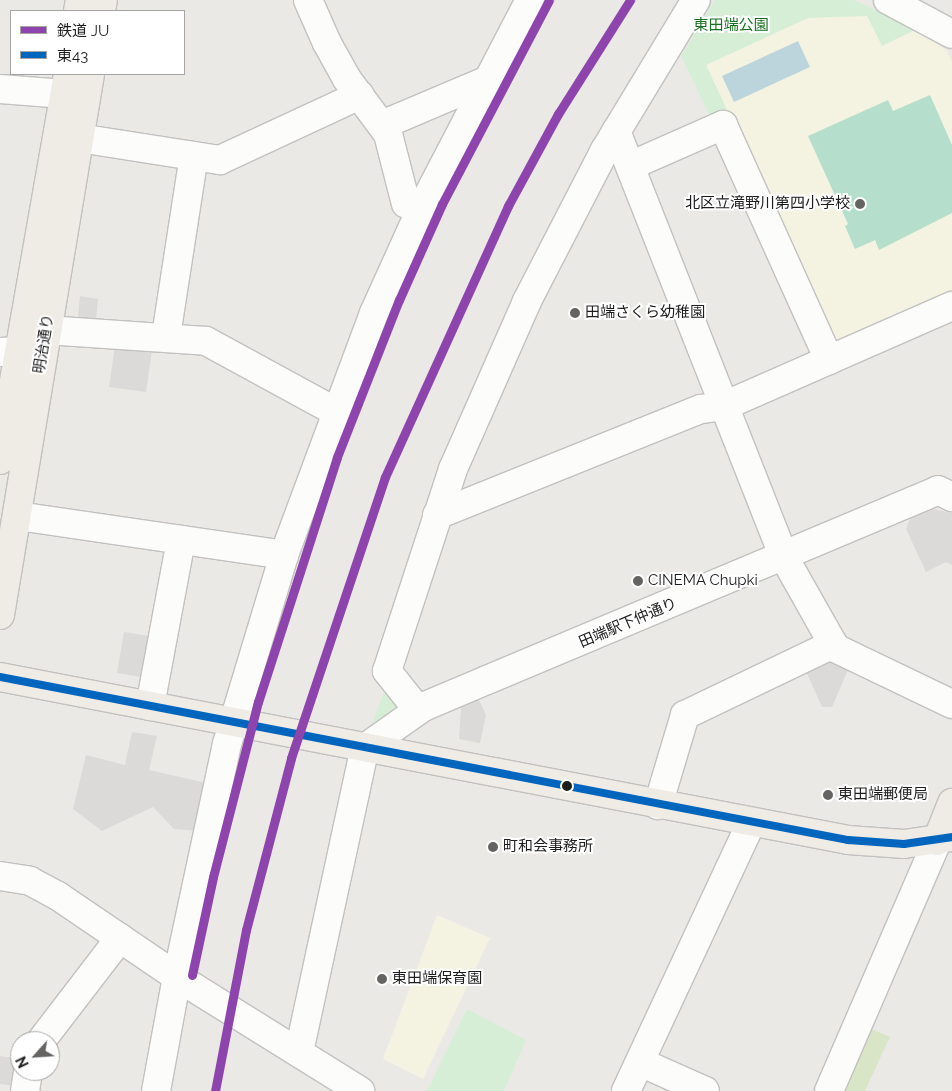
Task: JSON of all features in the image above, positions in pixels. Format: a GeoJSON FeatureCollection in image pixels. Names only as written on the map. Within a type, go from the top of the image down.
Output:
{"type":"FeatureCollection","features":[{"type":"Feature","properties":{"kind":"main road","name":"明治通り"},"geometry":{"type":"LineString","coordinates":[[0,615],[18,516],[46,330],[90,75]]}},
{"type":"Feature","properties":{"kind":"main road","name":"明治通り"},"geometry":{"type":"LineString","coordinates":[[0,460],[10,351],[67,84]]}},
{"type":"Feature","properties":{"kind":"main road"},"geometry":{"type":"LineString","coordinates":[[0,677],[751,823],[873,843],[945,839],[952,804]]}},
{"type":"Feature","properties":{"kind":"street"},"geometry":{"type":"LineString","coordinates":[[308,0],[326,43],[388,134],[406,204]]}},
{"type":"Feature","properties":{"kind":"street"},"geometry":{"type":"LineString","coordinates":[[418,710],[387,671],[453,469],[527,301],[616,131],[696,0]]}},
{"type":"Feature","properties":{"kind":"street"},"geometry":{"type":"LineString","coordinates":[[888,0],[951,33]]}},
{"type":"Feature","properties":{"kind":"street"},"geometry":{"type":"LineString","coordinates":[[938,0],[951,33]]}},
{"type":"Feature","properties":{"kind":"street"},"geometry":{"type":"LineString","coordinates":[[156,1091],[177,977],[233,723],[284,555],[374,313],[420,211],[488,80],[522,6]]}},
{"type":"Feature","properties":{"kind":"street"},"geometry":{"type":"LineString","coordinates":[[382,125],[488,80]]}},
{"type":"Feature","properties":{"kind":"street"},"geometry":{"type":"LineString","coordinates":[[0,89],[67,84]]}},
{"type":"Feature","properties":{"kind":"street"},"geometry":{"type":"LineString","coordinates":[[79,138],[220,160],[360,95]]}},
{"type":"Feature","properties":{"kind":"street"},"geometry":{"type":"LineString","coordinates":[[630,166],[724,125],[829,360]]}},
{"type":"Feature","properties":{"kind":"street"},"geometry":{"type":"LineString","coordinates":[[616,131],[784,557],[833,644],[837,650],[952,704]]}},
{"type":"Feature","properties":{"kind":"street"},"geometry":{"type":"LineString","coordinates":[[166,336],[194,156]]}},
{"type":"Feature","properties":{"kind":"street"},"geometry":{"type":"LineString","coordinates":[[437,514],[701,410],[724,406],[952,306]]}},
{"type":"Feature","properties":{"kind":"street"},"geometry":{"type":"LineString","coordinates":[[46,330],[166,336],[206,341],[336,412]]}},
{"type":"Feature","properties":{"kind":"street","name":"田端駅下仲通り"},"geometry":{"type":"LineString","coordinates":[[365,748],[418,710],[784,557],[938,490],[952,497]]}},
{"type":"Feature","properties":{"kind":"street"},"geometry":{"type":"LineString","coordinates":[[18,516],[284,555]]}},
{"type":"Feature","properties":{"kind":"street"},"geometry":{"type":"LineString","coordinates":[[150,706],[181,540]]}},
{"type":"Feature","properties":{"kind":"street"},"geometry":{"type":"LineString","coordinates":[[658,805],[685,715],[833,644]]}},
{"type":"Feature","properties":{"kind":"street"},"geometry":{"type":"LineString","coordinates":[[299,1052],[365,748]]}},
{"type":"Feature","properties":{"kind":"street"},"geometry":{"type":"LineString","coordinates":[[626,1091],[751,823]]}},
{"type":"Feature","properties":{"kind":"street"},"geometry":{"type":"LineString","coordinates":[[829,1091],[945,839]]}},
{"type":"Feature","properties":{"kind":"street"},"geometry":{"type":"LineString","coordinates":[[0,876],[30,881],[58,896],[177,977],[360,1091]]}},
{"type":"Feature","properties":{"kind":"street"},"geometry":{"type":"LineString","coordinates":[[50,1031],[120,938]]}},
{"type":"Feature","properties":{"kind":"street"},"geometry":{"type":"LineString","coordinates":[[640,1062],[705,1091]]}},
{"type":"Feature","properties":{"kind":"shaded area","name":"北区立滝野川第四小学校"},"geometry":{"type":"Polygon","coordinates":[[[867,16],[917,29],[947,51],[952,62],[952,295],[835,346],[706,65],[808,17],[867,16]]]}},
{"type":"Feature","properties":{"kind":"shaded area"},"geometry":{"type":"Polygon","coordinates":[[[80,296],[98,299],[96,320],[78,317],[80,296]]]}},
{"type":"Feature","properties":{"kind":"shaded area"},"geometry":{"type":"Polygon","coordinates":[[[115,345],[152,350],[146,392],[109,387],[115,345]]]}},
{"type":"Feature","properties":{"kind":"shaded area"},"geometry":{"type":"Polygon","coordinates":[[[933,509],[952,513],[952,565],[946,562],[926,572],[906,529],[910,519],[933,509]]]}},
{"type":"Feature","properties":{"kind":"shaded area"},"geometry":{"type":"Polygon","coordinates":[[[124,632],[155,637],[147,678],[117,673],[124,632]]]}},
{"type":"Feature","properties":{"kind":"shaded area"},"geometry":{"type":"Polygon","coordinates":[[[818,660],[831,661],[848,670],[832,707],[822,707],[804,667],[818,660]]]}},
{"type":"Feature","properties":{"kind":"shaded area"},"geometry":{"type":"Polygon","coordinates":[[[478,698],[486,715],[480,743],[459,739],[461,707],[478,698]]]}},
{"type":"Feature","properties":{"kind":"shaded area"},"geometry":{"type":"Polygon","coordinates":[[[132,732],[157,736],[149,770],[211,784],[200,831],[174,829],[153,807],[102,831],[73,809],[86,755],[125,765],[132,732]]]}},
{"type":"Feature","properties":{"kind":"shaded area"},"geometry":{"type":"Polygon","coordinates":[[[437,915],[490,938],[423,1079],[383,1059],[437,915]]]}},
{"type":"Feature","properties":{"kind":"shaded area"},"geometry":{"type":"Polygon","coordinates":[[[0,1056],[10,1058],[10,1081],[17,1081],[16,1086],[0,1084],[0,1056]]]}},
{"type":"Feature","properties":{"kind":"green space","name":"東田端公園"},"geometry":{"type":"Polygon","coordinates":[[[715,0],[854,0],[917,29],[882,46],[867,16],[808,18],[706,65],[729,114],[712,121],[681,56],[715,0]]]}},
{"type":"Feature","properties":{"kind":"green space"},"geometry":{"type":"Polygon","coordinates":[[[930,95],[952,145],[952,213],[879,250],[875,240],[855,249],[845,226],[848,224],[808,136],[888,100],[893,111],[930,95]]]}},
{"type":"Feature","properties":{"kind":"green space"},"geometry":{"type":"Polygon","coordinates":[[[388,682],[403,706],[372,723],[388,682]]]}},
{"type":"Feature","properties":{"kind":"green space"},"geometry":{"type":"Polygon","coordinates":[[[467,1009],[526,1040],[504,1091],[427,1091],[467,1009]]]}},
{"type":"Feature","properties":{"kind":"green space"},"geometry":{"type":"Polygon","coordinates":[[[872,1029],[890,1037],[865,1091],[845,1091],[872,1029]]]}},
{"type":"Feature","properties":{"kind":"water"},"geometry":{"type":"Polygon","coordinates":[[[798,41],[810,67],[734,102],[722,76],[798,41]]]}},
{"type":"Feature","properties":{"kind":"rail line","name":"JU"},"geometry":{"type":"LineString","coordinates":[[192,975],[213,877],[258,702],[337,457],[399,300],[442,204],[549,0]]}},
{"type":"Feature","properties":{"kind":"rail line","name":"JU"},"geometry":{"type":"LineString","coordinates":[[215,1091],[246,930],[291,758],[385,477],[508,206],[558,114],[630,0]]}},
{"type":"Feature","properties":{"kind":"transit line","name":"東43"},"geometry":{"type":"LineString","coordinates":[[0,677],[848,840],[904,844],[952,837]]}},
{"type":"Feature","properties":{"kind":"place","name":"北区立滝野川第四小学校"},"geometry":{"type":"Point","coordinates":[860,204]}},
{"type":"Feature","properties":{"kind":"place","name":"田端さくら幼稚園"},"geometry":{"type":"Point","coordinates":[575,313]}},
{"type":"Feature","properties":{"kind":"place","name":"CINEMA Chupki"},"geometry":{"type":"Point","coordinates":[638,581]}},
{"type":"Feature","properties":{"kind":"place","name":"東田端郵便局"},"geometry":{"type":"Point","coordinates":[828,795]}},
{"type":"Feature","properties":{"kind":"place","name":"町和会事務所"},"geometry":{"type":"Point","coordinates":[493,847]}},
{"type":"Feature","properties":{"kind":"place","name":"東田端保育園"},"geometry":{"type":"Point","coordinates":[382,979]}}]}
